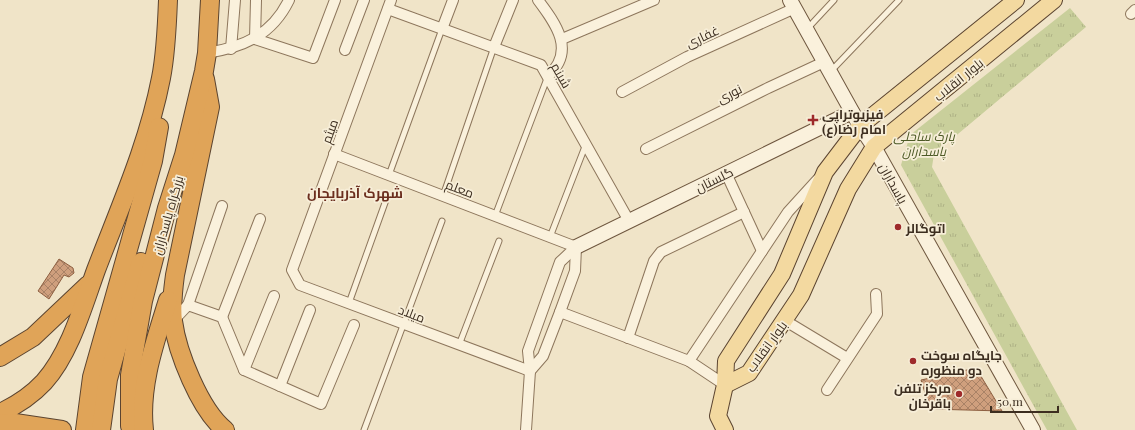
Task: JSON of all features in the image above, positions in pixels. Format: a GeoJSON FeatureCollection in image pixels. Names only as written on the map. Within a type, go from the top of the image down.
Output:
{"type":"FeatureCollection","features":[{"type":"Feature","properties":{"kind":"highway"},"geometry":{"type":"LineString","coordinates":[[0,413],[22,402],[44,382],[60,359],[79,317],[143,147],[161,78],[167,35],[168,0]]}},
{"type":"Feature","properties":{"kind":"highway","name":"بزرگراه پاسداران"},"geometry":{"type":"LineString","coordinates":[[132,430],[130,426],[130,375],[143,301],[167,208],[184,155],[204,71],[207,53],[210,0]]}},
{"type":"Feature","properties":{"kind":"highway"},"geometry":{"type":"LineString","coordinates":[[85,430],[92,376],[153,161],[162,107],[163,62]]}},
{"type":"Feature","properties":{"kind":"highway"},"geometry":{"type":"LineString","coordinates":[[204,71],[210,107],[175,275],[172,297],[173,321],[179,350],[195,386],[206,408],[225,430]]}},
{"type":"Feature","properties":{"kind":"highway"},"geometry":{"type":"LineString","coordinates":[[101,430],[108,379],[128,305],[174,151],[204,71]]}},
{"type":"Feature","properties":{"kind":"highway"},"geometry":{"type":"LineString","coordinates":[[144,430],[143,413],[151,357],[175,275]]}},
{"type":"Feature","properties":{"kind":"highway"},"geometry":{"type":"LineString","coordinates":[[0,357],[33,336],[93,280]]}},
{"type":"Feature","properties":{"kind":"highway"},"geometry":{"type":"LineString","coordinates":[[0,424],[15,424],[57,429]]}},
{"type":"Feature","properties":{"kind":"main road","name":"بلوار انقلاب"},"geometry":{"type":"LineString","coordinates":[[724,385],[749,373],[801,295],[848,189],[874,147],[1054,0]]}},
{"type":"Feature","properties":{"kind":"main road","name":"بلوار انقلاب"},"geometry":{"type":"LineString","coordinates":[[724,385],[726,361],[782,274],[825,172],[860,126],[1007,3]]}},
{"type":"Feature","properties":{"kind":"main road","name":"پاسداران"},"geometry":{"type":"LineString","coordinates":[[792,4],[1033,430]]}},
{"type":"Feature","properties":{"kind":"main road","name":"گلستان"},"geometry":{"type":"LineString","coordinates":[[576,247],[852,112]]}},
{"type":"Feature","properties":{"kind":"main road"},"geometry":{"type":"LineString","coordinates":[[724,385],[718,416],[725,430]]}},
{"type":"Feature","properties":{"kind":"street"},"geometry":{"type":"LineString","coordinates":[[232,49],[235,0]]}},
{"type":"Feature","properties":{"kind":"street"},"geometry":{"type":"LineString","coordinates":[[255,39],[256,0]]}},
{"type":"Feature","properties":{"kind":"street"},"geometry":{"type":"LineString","coordinates":[[207,53],[232,49],[255,39],[266,30],[286,6],[289,0]]}},
{"type":"Feature","properties":{"kind":"street"},"geometry":{"type":"LineString","coordinates":[[255,39],[313,58],[335,0]]}},
{"type":"Feature","properties":{"kind":"street"},"geometry":{"type":"LineString","coordinates":[[345,50],[364,0]]}},
{"type":"Feature","properties":{"kind":"street"},"geometry":{"type":"LineString","coordinates":[[442,29],[453,0]]}},
{"type":"Feature","properties":{"kind":"street"},"geometry":{"type":"LineString","coordinates":[[494,47],[513,0]]}},
{"type":"Feature","properties":{"kind":"street"},"geometry":{"type":"LineString","coordinates":[[538,0],[562,39],[560,61],[548,76]]}},
{"type":"Feature","properties":{"kind":"street"},"geometry":{"type":"LineString","coordinates":[[562,39],[654,0]]}},
{"type":"Feature","properties":{"kind":"street","name":"شبنم"},"geometry":{"type":"LineString","coordinates":[[389,4],[442,29],[541,65],[629,220]]}},
{"type":"Feature","properties":{"kind":"street","name":"میثم"},"geometry":{"type":"LineString","coordinates":[[292,270],[389,4]]}},
{"type":"Feature","properties":{"kind":"street","name":"غفاری"},"geometry":{"type":"LineString","coordinates":[[622,92],[687,57],[792,4]]}},
{"type":"Feature","properties":{"kind":"street","name":"نوری"},"geometry":{"type":"LineString","coordinates":[[646,149],[768,88],[827,67]]}},
{"type":"Feature","properties":{"kind":"street","name":"معلم"},"geometry":{"type":"LineString","coordinates":[[334,154],[576,247]]}},
{"type":"Feature","properties":{"kind":"street"},"geometry":{"type":"LineString","coordinates":[[689,361],[788,212],[825,172]]}},
{"type":"Feature","properties":{"kind":"street"},"geometry":{"type":"LineString","coordinates":[[726,173],[762,251]]}},
{"type":"Feature","properties":{"kind":"street"},"geometry":{"type":"LineString","coordinates":[[173,321],[188,305],[222,206]]}},
{"type":"Feature","properties":{"kind":"street"},"geometry":{"type":"LineString","coordinates":[[628,338],[654,261],[661,252],[744,212]]}},
{"type":"Feature","properties":{"kind":"street"},"geometry":{"type":"LineString","coordinates":[[260,218],[222,317],[244,370],[321,404],[354,325]]}},
{"type":"Feature","properties":{"kind":"street"},"geometry":{"type":"LineString","coordinates":[[530,371],[543,356],[560,312],[575,270],[576,247]]}},
{"type":"Feature","properties":{"kind":"street","name":"گلستان"},"geometry":{"type":"LineString","coordinates":[[526,430],[530,371],[528,351],[560,262],[576,247]]}},
{"type":"Feature","properties":{"kind":"street","name":"میلاد"},"geometry":{"type":"LineString","coordinates":[[292,270],[300,285],[530,371]]}},
{"type":"Feature","properties":{"kind":"street"},"geometry":{"type":"LineString","coordinates":[[828,390],[847,358],[877,314],[876,294]]}},
{"type":"Feature","properties":{"kind":"street"},"geometry":{"type":"LineString","coordinates":[[244,370],[274,296]]}},
{"type":"Feature","properties":{"kind":"street"},"geometry":{"type":"LineString","coordinates":[[188,305],[222,317]]}},
{"type":"Feature","properties":{"kind":"street"},"geometry":{"type":"LineString","coordinates":[[280,386],[310,310]]}},
{"type":"Feature","properties":{"kind":"street"},"geometry":{"type":"LineString","coordinates":[[560,312],[689,361],[724,385]]}},
{"type":"Feature","properties":{"kind":"street"},"geometry":{"type":"LineString","coordinates":[[784,320],[847,358]]}},
{"type":"Feature","properties":{"kind":"lane"},"geometry":{"type":"LineString","coordinates":[[806,30],[834,0]]}},
{"type":"Feature","properties":{"kind":"lane"},"geometry":{"type":"LineString","coordinates":[[827,67],[899,0]]}},
{"type":"Feature","properties":{"kind":"lane"},"geometry":{"type":"LineString","coordinates":[[389,175],[442,29]]}},
{"type":"Feature","properties":{"kind":"lane"},"geometry":{"type":"LineString","coordinates":[[443,196],[494,47]]}},
{"type":"Feature","properties":{"kind":"lane"},"geometry":{"type":"LineString","coordinates":[[495,216],[548,76]]}},
{"type":"Feature","properties":{"kind":"lane"},"geometry":{"type":"LineString","coordinates":[[550,237],[586,144]]}},
{"type":"Feature","properties":{"kind":"lane"},"geometry":{"type":"LineString","coordinates":[[349,303],[386,200]]}},
{"type":"Feature","properties":{"kind":"lane"},"geometry":{"type":"LineString","coordinates":[[364,430],[442,221]]}},
{"type":"Feature","properties":{"kind":"lane"},"geometry":{"type":"LineString","coordinates":[[459,344],[499,241]]}},
{"type":"Feature","properties":{"kind":"green space","name":"پارک ساحلی پاسداران"},"geometry":{"type":"Polygon","coordinates":[[[1070,8],[1086,27],[934,154],[932,167],[1077,430],[1047,430],[901,165],[910,135],[1070,8]]]}},
{"type":"Feature","properties":{"kind":"building"},"geometry":{"type":"Polygon","coordinates":[[[59,259],[73,268],[74,273],[69,277],[64,275],[49,299],[38,291],[59,259]]]}},
{"type":"Feature","properties":{"kind":"building","name":"مرکز تلفن باقرخان"},"geometry":{"type":"Polygon","coordinates":[[[976,368],[1002,411],[930,409],[921,380],[976,368]]]}},
{"type":"Feature","properties":{"kind":"place","name":"فیزیوتراپی امام رضا(ع)"},"geometry":{"type":"Point","coordinates":[813,120]}},
{"type":"Feature","properties":{"kind":"place","name":"اتوگالر"},"geometry":{"type":"Point","coordinates":[898,227]}},
{"type":"Feature","properties":{"kind":"place","name":"جایگاه سوخت دو منظوره"},"geometry":{"type":"Point","coordinates":[913,361]}},
{"type":"Feature","properties":{"kind":"place","name":"مرکز تلفن باقرخان"},"geometry":{"type":"Point","coordinates":[959,394]}},
{"type":"Feature","properties":{"kind":"district","name":"شهرک آذربایجان"},"geometry":{"type":"Point","coordinates":[355,192]}}]}
